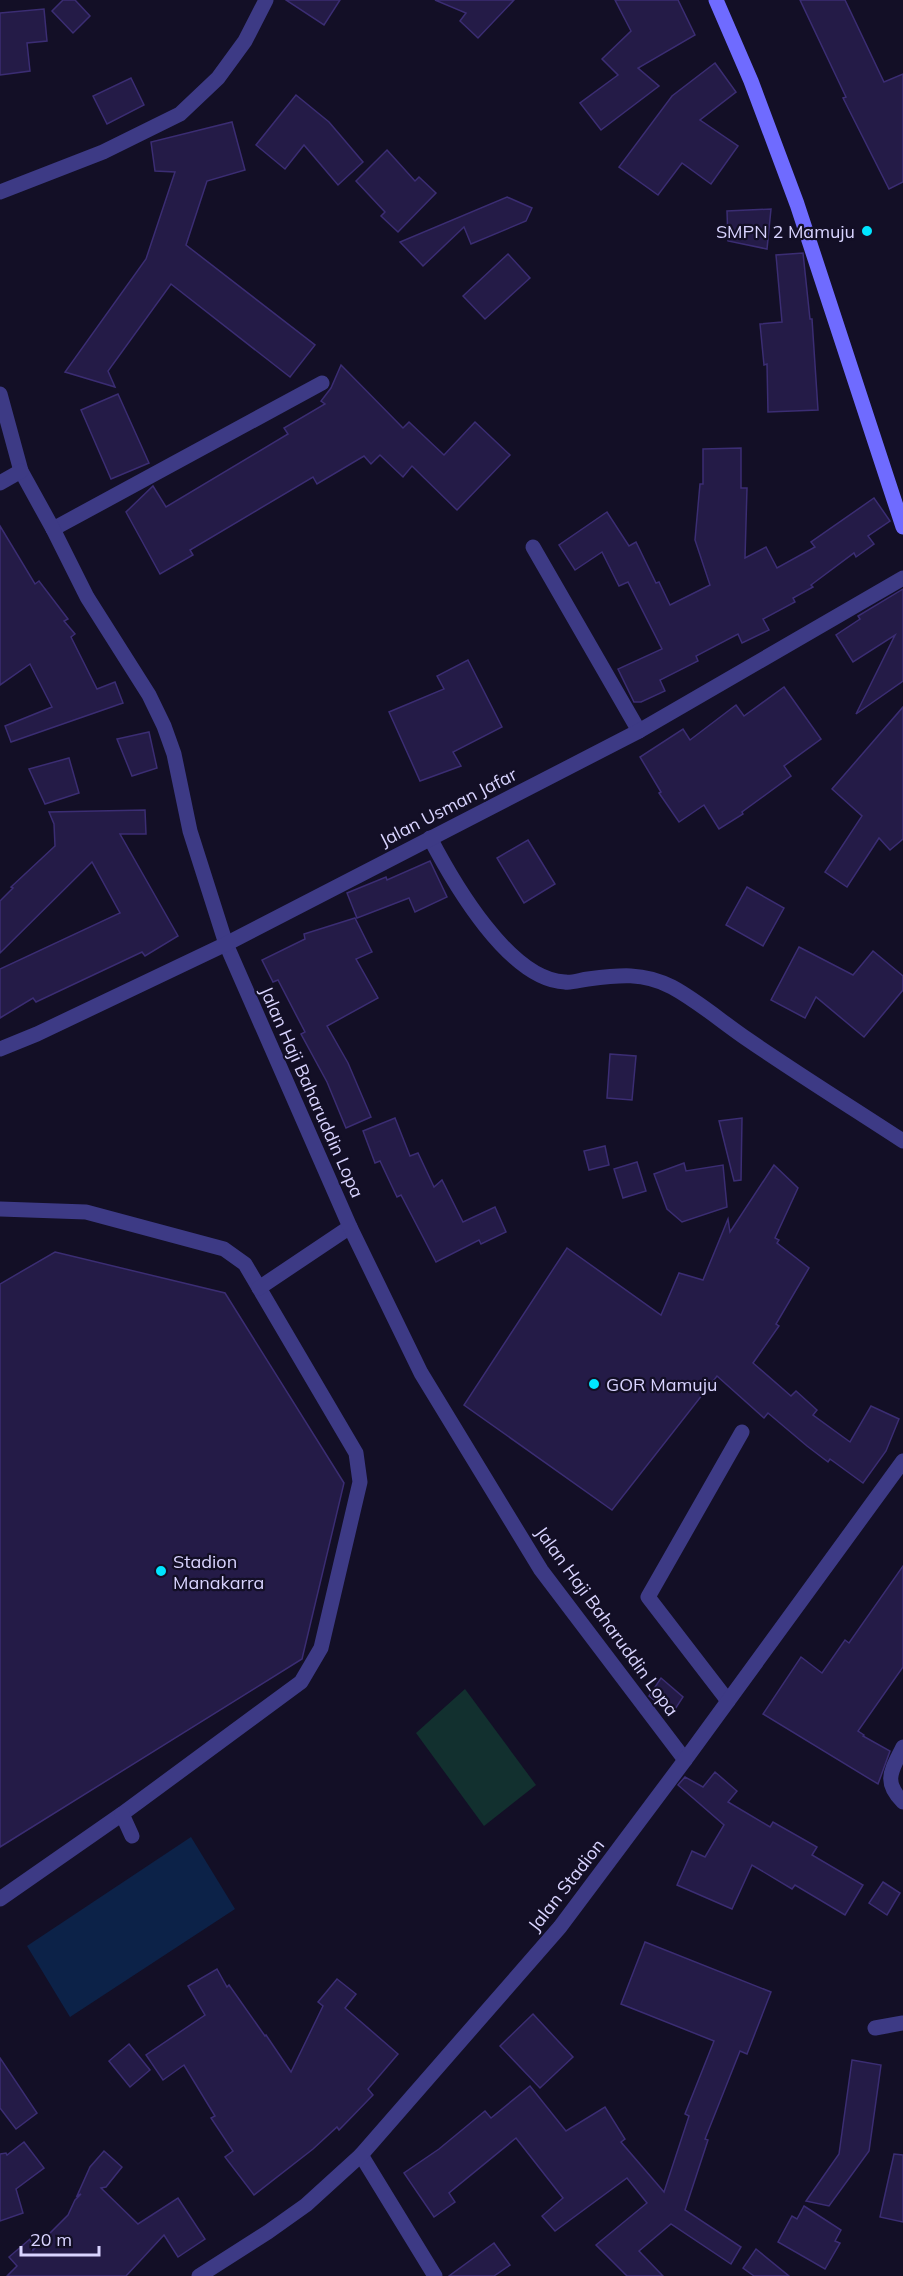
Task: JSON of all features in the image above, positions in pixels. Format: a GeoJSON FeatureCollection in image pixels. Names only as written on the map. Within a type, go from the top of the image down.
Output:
{"type":"FeatureCollection","features":[{"type":"Feature","properties":{"kind":"street"},"geometry":{"type":"LineString","coordinates":[[0,192],[104,152],[180,114],[218,78],[245,41],[266,0]]}},
{"type":"Feature","properties":{"kind":"street"},"geometry":{"type":"LineString","coordinates":[[717,0],[751,81],[797,204],[903,527]]}},
{"type":"Feature","properties":{"kind":"street"},"geometry":{"type":"LineString","coordinates":[[53,529],[322,383]]}},
{"type":"Feature","properties":{"kind":"street","name":"Jalan Haji Baharuddin Lopa"},"geometry":{"type":"LineString","coordinates":[[0,394],[21,471],[87,597],[149,695],[164,726],[174,754],[190,831],[226,944],[350,1227],[421,1373],[541,1570],[685,1760]]}},
{"type":"Feature","properties":{"kind":"street"},"geometry":{"type":"LineString","coordinates":[[0,483],[21,471]]}},
{"type":"Feature","properties":{"kind":"street"},"geometry":{"type":"LineString","coordinates":[[533,547],[639,731]]}},
{"type":"Feature","properties":{"kind":"street","name":"Jalan Usman Jafar"},"geometry":{"type":"LineString","coordinates":[[0,1049],[37,1034],[226,944],[639,731],[903,578]]}},
{"type":"Feature","properties":{"kind":"street"},"geometry":{"type":"LineString","coordinates":[[430,838],[460,891],[501,945],[528,968],[550,980],[566,983],[642,975],[657,980],[674,988],[747,1040],[903,1141]]}},
{"type":"Feature","properties":{"kind":"street"},"geometry":{"type":"LineString","coordinates":[[0,1209],[86,1212],[224,1249],[245,1264],[356,1453],[360,1482],[321,1648],[302,1682],[122,1814],[0,1899]]}},
{"type":"Feature","properties":{"kind":"street"},"geometry":{"type":"LineString","coordinates":[[259,1288],[350,1227]]}},
{"type":"Feature","properties":{"kind":"street"},"geometry":{"type":"LineString","coordinates":[[728,1701],[648,1597],[742,1432]]}},
{"type":"Feature","properties":{"kind":"street","name":"Jalan Stadion"},"geometry":{"type":"LineString","coordinates":[[199,2276],[306,2205],[361,2155],[560,1927],[903,1461]]}},
{"type":"Feature","properties":{"kind":"street"},"geometry":{"type":"LineString","coordinates":[[903,1747],[890,1772],[890,1784],[903,1802]]}},
{"type":"Feature","properties":{"kind":"street"},"geometry":{"type":"LineString","coordinates":[[122,1814],[132,1836]]}},
{"type":"Feature","properties":{"kind":"street"},"geometry":{"type":"LineString","coordinates":[[875,2028],[903,2023]]}},
{"type":"Feature","properties":{"kind":"street"},"geometry":{"type":"LineString","coordinates":[[361,2155],[435,2276]]}},
{"type":"Feature","properties":{"kind":"green space"},"geometry":{"type":"Polygon","coordinates":[[[465,1689],[536,1785],[484,1826],[416,1733],[465,1689]]]}},
{"type":"Feature","properties":{"kind":"water"},"geometry":{"type":"Polygon","coordinates":[[[191,1837],[235,1909],[70,2017],[27,1946],[191,1837]]]}},
{"type":"Feature","properties":{"kind":"building"},"geometry":{"type":"Polygon","coordinates":[[[63,0],[75,0],[90,16],[73,33],[52,11],[63,0]]]}},
{"type":"Feature","properties":{"kind":"building"},"geometry":{"type":"Polygon","coordinates":[[[286,0],[340,0],[324,25],[286,0]]]}},
{"type":"Feature","properties":{"kind":"building"},"geometry":{"type":"Polygon","coordinates":[[[435,0],[514,0],[478,38],[460,21],[466,13],[435,0]]]}},
{"type":"Feature","properties":{"kind":"building"},"geometry":{"type":"Polygon","coordinates":[[[615,0],[678,0],[695,35],[638,68],[659,86],[601,130],[580,103],[618,75],[602,59],[631,31],[615,0]]]}},
{"type":"Feature","properties":{"kind":"building"},"geometry":{"type":"Polygon","coordinates":[[[800,0],[845,0],[884,82],[903,74],[903,182],[889,189],[843,98],[846,97],[800,0]]]}},
{"type":"Feature","properties":{"kind":"building"},"geometry":{"type":"Polygon","coordinates":[[[44,9],[47,41],[27,43],[30,71],[0,75],[0,13],[44,9]]]}},
{"type":"Feature","properties":{"kind":"building"},"geometry":{"type":"Polygon","coordinates":[[[715,63],[736,92],[700,120],[738,146],[711,184],[682,163],[658,195],[619,167],[672,96],[715,63]]]}},
{"type":"Feature","properties":{"kind":"building"},"geometry":{"type":"Polygon","coordinates":[[[131,78],[144,105],[107,124],[93,96],[131,78]]]}},
{"type":"Feature","properties":{"kind":"building"},"geometry":{"type":"Polygon","coordinates":[[[296,95],[329,122],[363,162],[338,185],[304,145],[285,169],[256,145],[296,95]]]}},
{"type":"Feature","properties":{"kind":"building"},"geometry":{"type":"Polygon","coordinates":[[[232,122],[245,170],[207,181],[186,245],[315,345],[290,377],[171,284],[108,371],[115,387],[65,372],[146,259],[175,172],[155,171],[151,142],[232,122]]]}},
{"type":"Feature","properties":{"kind":"building"},"geometry":{"type":"Polygon","coordinates":[[[387,150],[415,181],[419,177],[436,193],[398,232],[381,216],[385,212],[356,181],[387,150]]]}},
{"type":"Feature","properties":{"kind":"building"},"geometry":{"type":"Polygon","coordinates":[[[507,197],[532,208],[526,221],[471,244],[464,227],[423,266],[400,242],[507,197]]]}},
{"type":"Feature","properties":{"kind":"building"},"geometry":{"type":"Polygon","coordinates":[[[771,209],[767,249],[728,241],[727,211],[771,209]]]}},
{"type":"Feature","properties":{"kind":"building"},"geometry":{"type":"Polygon","coordinates":[[[803,253],[810,319],[812,319],[818,410],[768,412],[767,364],[764,365],[760,324],[782,322],[776,255],[803,253]]]}},
{"type":"Feature","properties":{"kind":"building"},"geometry":{"type":"Polygon","coordinates":[[[508,254],[530,278],[485,319],[463,296],[508,254]]]}},
{"type":"Feature","properties":{"kind":"building"},"geometry":{"type":"Polygon","coordinates":[[[341,365],[403,428],[409,422],[444,455],[475,422],[510,455],[457,510],[412,466],[403,477],[380,455],[371,464],[364,456],[317,484],[313,477],[190,550],[193,555],[160,574],[126,512],[153,486],[166,507],[288,434],[284,428],[325,404],[321,401],[331,388],[341,365]]]}},
{"type":"Feature","properties":{"kind":"building"},"geometry":{"type":"Polygon","coordinates":[[[118,394],[149,463],[111,479],[81,410],[118,394]]]}},
{"type":"Feature","properties":{"kind":"building"},"geometry":{"type":"Polygon","coordinates":[[[741,448],[741,488],[747,488],[745,558],[766,547],[777,568],[815,547],[811,542],[874,498],[890,521],[868,536],[874,544],[856,557],[854,553],[811,585],[813,587],[793,598],[795,602],[763,619],[769,630],[742,643],[738,634],[696,656],[698,661],[660,680],[665,691],[641,702],[634,702],[618,669],[662,649],[628,582],[619,586],[602,552],[575,570],[559,545],[607,512],[629,546],[636,542],[656,583],[659,582],[670,605],[710,585],[695,540],[700,484],[703,484],[703,449],[741,448]]]}},
{"type":"Feature","properties":{"kind":"building"},"geometry":{"type":"Polygon","coordinates":[[[0,526],[35,584],[39,581],[68,619],[64,621],[75,634],[71,637],[97,689],[115,682],[123,703],[11,742],[5,726],[52,707],[30,664],[0,685],[0,526]]]}},
{"type":"Feature","properties":{"kind":"building"},"geometry":{"type":"Polygon","coordinates":[[[903,589],[903,681],[856,714],[895,635],[853,662],[836,635],[860,619],[858,616],[903,589]]]}},
{"type":"Feature","properties":{"kind":"building"},"geometry":{"type":"Polygon","coordinates":[[[468,660],[502,727],[453,752],[461,766],[420,781],[389,712],[444,689],[437,676],[468,660]]]}},
{"type":"Feature","properties":{"kind":"building"},"geometry":{"type":"Polygon","coordinates":[[[784,687],[821,739],[784,766],[791,776],[742,812],[743,814],[719,829],[704,805],[679,822],[659,793],[661,792],[640,757],[683,729],[690,740],[736,705],[744,716],[784,687]]]}},
{"type":"Feature","properties":{"kind":"building"},"geometry":{"type":"Polygon","coordinates":[[[903,707],[903,839],[890,850],[879,838],[847,887],[825,872],[862,816],[832,789],[903,707]]]}},
{"type":"Feature","properties":{"kind":"building"},"geometry":{"type":"Polygon","coordinates":[[[149,732],[157,768],[132,776],[117,739],[149,732]]]}},
{"type":"Feature","properties":{"kind":"building"},"geometry":{"type":"Polygon","coordinates":[[[69,758],[79,793],[45,804],[29,769],[69,758]]]}},
{"type":"Feature","properties":{"kind":"building"},"geometry":{"type":"Polygon","coordinates":[[[145,810],[146,834],[120,834],[178,936],[145,956],[142,952],[36,1002],[33,998],[0,1018],[0,969],[120,913],[92,862],[0,953],[0,901],[13,888],[11,887],[55,846],[54,824],[49,812],[145,810]]]}},
{"type":"Feature","properties":{"kind":"building"},"geometry":{"type":"Polygon","coordinates":[[[528,840],[555,884],[524,903],[497,858],[528,840]]]}},
{"type":"Feature","properties":{"kind":"building"},"geometry":{"type":"Polygon","coordinates":[[[430,861],[447,897],[415,912],[409,898],[357,918],[347,893],[386,877],[387,880],[430,861]]]}},
{"type":"Feature","properties":{"kind":"building"},"geometry":{"type":"Polygon","coordinates":[[[747,887],[784,908],[763,946],[726,925],[747,887]]]}},
{"type":"Feature","properties":{"kind":"building"},"geometry":{"type":"Polygon","coordinates":[[[355,918],[372,952],[356,959],[378,998],[327,1026],[348,1063],[371,1117],[346,1128],[327,1082],[301,1034],[305,1032],[278,980],[273,982],[262,960],[305,939],[304,934],[355,918]]]}},
{"type":"Feature","properties":{"kind":"building"},"geometry":{"type":"Polygon","coordinates":[[[799,947],[853,975],[873,951],[903,976],[903,990],[864,1037],[816,997],[805,1018],[771,1000],[799,947]]]}},
{"type":"Feature","properties":{"kind":"building"},"geometry":{"type":"Polygon","coordinates":[[[610,1054],[636,1056],[632,1100],[607,1098],[610,1054]]]}},
{"type":"Feature","properties":{"kind":"building"},"geometry":{"type":"Polygon","coordinates":[[[395,1118],[410,1156],[418,1153],[434,1187],[442,1180],[463,1222],[495,1207],[506,1232],[481,1244],[479,1240],[436,1262],[401,1195],[397,1197],[380,1161],[375,1163],[363,1131],[395,1118]]]}},
{"type":"Feature","properties":{"kind":"building"},"geometry":{"type":"Polygon","coordinates":[[[742,1118],[741,1180],[734,1181],[719,1121],[742,1118]]]}},
{"type":"Feature","properties":{"kind":"building"},"geometry":{"type":"Polygon","coordinates":[[[605,1146],[609,1165],[589,1170],[584,1151],[605,1146]]]}},
{"type":"Feature","properties":{"kind":"building"},"geometry":{"type":"Polygon","coordinates":[[[637,1162],[646,1191],[623,1198],[614,1169],[637,1162]]]}},
{"type":"Feature","properties":{"kind":"building"},"geometry":{"type":"Polygon","coordinates":[[[684,1163],[686,1171],[723,1165],[727,1207],[682,1222],[667,1209],[654,1174],[684,1163]]]}},
{"type":"Feature","properties":{"kind":"building","name":"GOR Mamuju"},"geometry":{"type":"Polygon","coordinates":[[[774,1165],[798,1188],[775,1238],[779,1240],[777,1243],[809,1268],[776,1324],[779,1326],[753,1363],[791,1396],[796,1391],[817,1410],[813,1415],[850,1442],[871,1406],[899,1419],[886,1451],[863,1483],[830,1459],[828,1462],[768,1413],[764,1418],[717,1376],[612,1510],[464,1405],[567,1248],[661,1315],[679,1273],[703,1280],[728,1219],[730,1232],[774,1165]]]}},
{"type":"Feature","properties":{"kind":"building","name":"Stadion Manakarra"},"geometry":{"type":"Polygon","coordinates":[[[55,1252],[225,1293],[344,1483],[302,1659],[0,1847],[0,1284],[55,1252]]]}},
{"type":"Feature","properties":{"kind":"building"},"geometry":{"type":"Polygon","coordinates":[[[903,1566],[903,1667],[858,1731],[890,1751],[878,1784],[763,1714],[801,1657],[822,1673],[845,1640],[849,1643],[903,1566]]]}},
{"type":"Feature","properties":{"kind":"building"},"geometry":{"type":"Polygon","coordinates":[[[661,1678],[683,1697],[672,1714],[649,1696],[661,1678]]]}},
{"type":"Feature","properties":{"kind":"building"},"geometry":{"type":"Polygon","coordinates":[[[715,1772],[737,1791],[728,1802],[770,1827],[773,1822],[817,1847],[812,1855],[863,1885],[845,1915],[795,1885],[792,1889],[752,1865],[732,1909],[677,1885],[692,1851],[705,1857],[724,1825],[678,1785],[685,1777],[703,1787],[715,1772]]]}},
{"type":"Feature","properties":{"kind":"building"},"geometry":{"type":"Polygon","coordinates":[[[883,1882],[900,1893],[887,1915],[869,1903],[883,1882]]]}},
{"type":"Feature","properties":{"kind":"building"},"geometry":{"type":"Polygon","coordinates":[[[645,1942],[771,1992],[747,2054],[740,2051],[705,2139],[708,2140],[685,2210],[741,2247],[731,2264],[671,2224],[639,2251],[663,2276],[627,2276],[596,2245],[647,2203],[627,2178],[555,2231],[542,2216],[563,2198],[516,2138],[449,2193],[455,2202],[434,2217],[404,2173],[439,2149],[485,2111],[491,2118],[530,2086],[566,2131],[605,2107],[625,2139],[621,2142],[664,2192],[689,2116],[685,2114],[714,2041],[621,2004],[645,1942]]]}},
{"type":"Feature","properties":{"kind":"building"},"geometry":{"type":"Polygon","coordinates":[[[217,1969],[227,1987],[229,1985],[291,2072],[323,2006],[318,2002],[337,1979],[356,1994],[345,2008],[398,2054],[368,2089],[373,2095],[339,2130],[337,2127],[313,2149],[254,2195],[225,2157],[233,2151],[211,2118],[215,2116],[184,2065],[163,2080],[146,2055],[205,2015],[188,1986],[217,1969]]]}},
{"type":"Feature","properties":{"kind":"building"},"geometry":{"type":"Polygon","coordinates":[[[533,2014],[573,2057],[540,2088],[500,2046],[533,2014]]]}},
{"type":"Feature","properties":{"kind":"building"},"geometry":{"type":"Polygon","coordinates":[[[129,2044],[150,2070],[130,2087],[109,2061],[129,2044]]]}},
{"type":"Feature","properties":{"kind":"building"},"geometry":{"type":"Polygon","coordinates":[[[0,2058],[37,2113],[16,2129],[0,2108],[0,2058]]]}},
{"type":"Feature","properties":{"kind":"building"},"geometry":{"type":"Polygon","coordinates":[[[852,2060],[881,2065],[869,2151],[829,2206],[806,2201],[839,2154],[852,2060]]]}},
{"type":"Feature","properties":{"kind":"building"},"geometry":{"type":"Polygon","coordinates":[[[24,2142],[44,2168],[16,2189],[23,2213],[0,2221],[0,2154],[6,2153],[7,2155],[24,2142]]]}},
{"type":"Feature","properties":{"kind":"building"},"geometry":{"type":"Polygon","coordinates":[[[104,2151],[122,2167],[106,2187],[101,2188],[138,2224],[178,2198],[205,2239],[178,2257],[164,2235],[126,2276],[7,2276],[17,2266],[9,2257],[30,2239],[33,2250],[68,2215],[75,2200],[81,2194],[77,2196],[90,2167],[104,2151]]]}},
{"type":"Feature","properties":{"kind":"building"},"geometry":{"type":"Polygon","coordinates":[[[894,2154],[903,2155],[903,2222],[880,2217],[894,2154]]]}},
{"type":"Feature","properties":{"kind":"building"},"geometry":{"type":"Polygon","coordinates":[[[804,2206],[841,2230],[835,2241],[840,2243],[825,2269],[778,2242],[792,2216],[797,2219],[804,2206]]]}},
{"type":"Feature","properties":{"kind":"building"},"geometry":{"type":"Polygon","coordinates":[[[494,2243],[510,2265],[494,2276],[449,2276],[494,2243]]]}},
{"type":"Feature","properties":{"kind":"building"},"geometry":{"type":"Polygon","coordinates":[[[756,2249],[789,2276],[754,2276],[743,2268],[756,2249]]]}},
{"type":"Feature","properties":{"kind":"place","name":"SMPN 2 Mamuju"},"geometry":{"type":"Point","coordinates":[867,231]}},
{"type":"Feature","properties":{"kind":"place","name":"GOR Mamuju"},"geometry":{"type":"Point","coordinates":[594,1384]}},
{"type":"Feature","properties":{"kind":"place","name":"Stadion Manakarra"},"geometry":{"type":"Point","coordinates":[161,1571]}}]}
